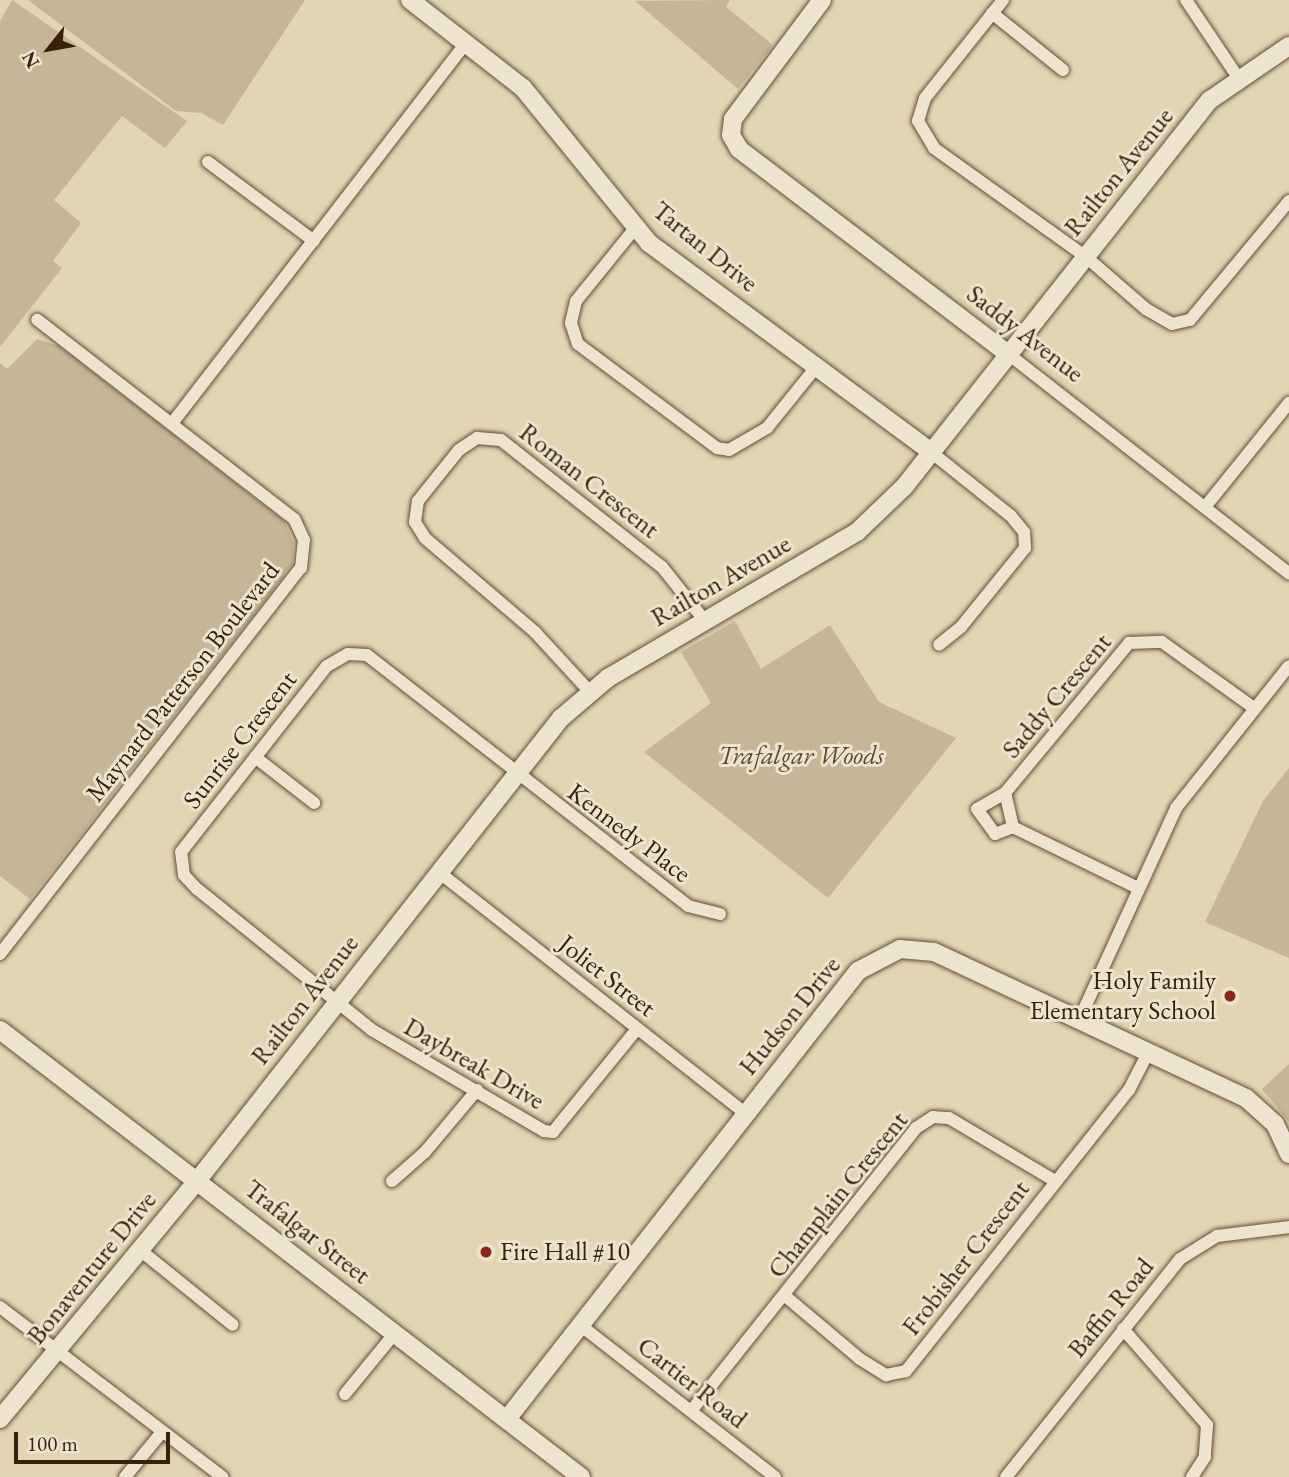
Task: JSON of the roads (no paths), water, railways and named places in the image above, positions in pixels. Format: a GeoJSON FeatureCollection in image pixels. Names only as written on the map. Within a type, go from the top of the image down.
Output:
{"type":"FeatureCollection","features":[{"type":"Feature","properties":{"kind":"street","name":"Saddy Avenue"},"geometry":{"type":"LineString","coordinates":[[822,0],[733,119],[731,135],[739,149],[1289,573]]}},
{"type":"Feature","properties":{"kind":"street"},"geometry":{"type":"LineString","coordinates":[[1003,0],[925,98],[918,121],[934,148],[1085,257],[1146,309],[1172,324],[1190,320],[1289,201]]}},
{"type":"Feature","properties":{"kind":"street"},"geometry":{"type":"LineString","coordinates":[[1186,0],[1237,76]]}},
{"type":"Feature","properties":{"kind":"street","name":"Tartan Drive"},"geometry":{"type":"LineString","coordinates":[[421,3],[523,88],[636,228],[931,452]]}},
{"type":"Feature","properties":{"kind":"street"},"geometry":{"type":"LineString","coordinates":[[992,13],[1063,69]]}},
{"type":"Feature","properties":{"kind":"street"},"geometry":{"type":"LineString","coordinates":[[173,422],[467,41]]}},
{"type":"Feature","properties":{"kind":"street","name":"Railton Avenue"},"geometry":{"type":"LineString","coordinates":[[197,1181],[561,718],[591,693],[705,621],[857,532],[931,452],[1210,100],[1237,76],[1289,46]]}},
{"type":"Feature","properties":{"kind":"street"},"geometry":{"type":"LineString","coordinates":[[208,162],[314,241]]}},
{"type":"Feature","properties":{"kind":"street"},"geometry":{"type":"LineString","coordinates":[[636,228],[576,302],[571,324],[578,344],[717,447],[729,450],[767,429],[816,367]]}},
{"type":"Feature","properties":{"kind":"street","name":"Maynard Patterson Boulevard"},"geometry":{"type":"LineString","coordinates":[[0,954],[301,568],[304,540],[294,519],[173,422],[37,320]]}},
{"type":"Feature","properties":{"kind":"street"},"geometry":{"type":"LineString","coordinates":[[1205,507],[1289,403]]}},
{"type":"Feature","properties":{"kind":"street","name":"Roman Crescent"},"geometry":{"type":"LineString","coordinates":[[591,693],[534,632],[425,538],[415,522],[418,501],[459,450],[477,438],[501,440],[662,567],[705,621]]}},
{"type":"Feature","properties":{"kind":"street"},"geometry":{"type":"LineString","coordinates":[[931,452],[1011,516],[1024,532],[1025,548],[961,627],[939,645]]}},
{"type":"Feature","properties":{"kind":"street","name":"Saddy Crescent"},"geometry":{"type":"LineString","coordinates":[[1138,888],[1013,827],[995,834],[977,809],[1005,793],[1129,643],[1163,642],[1254,708]]}},
{"type":"Feature","properties":{"kind":"street","name":"Sunrise Crescent"},"geometry":{"type":"LineString","coordinates":[[338,1000],[184,875],[181,852],[327,666],[348,654],[367,655],[517,775]]}},
{"type":"Feature","properties":{"kind":"street"},"geometry":{"type":"LineString","coordinates":[[1080,1018],[1176,808],[1289,666]]}},
{"type":"Feature","properties":{"kind":"street"},"geometry":{"type":"LineString","coordinates":[[256,757],[314,803]]}},
{"type":"Feature","properties":{"kind":"street","name":"Kennedy Place"},"geometry":{"type":"LineString","coordinates":[[517,775],[688,906],[720,914]]}},
{"type":"Feature","properties":{"kind":"street","name":"Saddy Crescent"},"geometry":{"type":"LineString","coordinates":[[1005,793],[1013,827]]}},
{"type":"Feature","properties":{"kind":"street","name":"Joliet Street"},"geometry":{"type":"LineString","coordinates":[[440,873],[746,1114]]}},
{"type":"Feature","properties":{"kind":"street","name":"Hudson Drive"},"geometry":{"type":"LineString","coordinates":[[506,1419],[858,971],[900,949],[934,952],[1080,1018],[1246,1098],[1275,1124],[1289,1154]]}},
{"type":"Feature","properties":{"kind":"street","name":"Daybreak Drive"},"geometry":{"type":"LineString","coordinates":[[338,1000],[405,1053],[553,1132],[637,1029]]}},
{"type":"Feature","properties":{"kind":"street","name":"Trafalgar Street"},"geometry":{"type":"LineString","coordinates":[[0,1030],[582,1477]]}},
{"type":"Feature","properties":{"kind":"street","name":"Frobisher Crescent"},"geometry":{"type":"LineString","coordinates":[[784,1296],[860,1359],[886,1375],[906,1371],[1129,1090],[1149,1051]]}},
{"type":"Feature","properties":{"kind":"street"},"geometry":{"type":"LineString","coordinates":[[392,1181],[425,1152],[477,1090]]}},
{"type":"Feature","properties":{"kind":"street","name":"Champlain Crescent"},"geometry":{"type":"LineString","coordinates":[[691,1411],[904,1142],[933,1117],[949,1118],[1055,1181]]}},
{"type":"Feature","properties":{"kind":"street","name":"Bonaventure Drive"},"geometry":{"type":"LineString","coordinates":[[0,1419],[197,1181]]}},
{"type":"Feature","properties":{"kind":"street","name":"Baffin Road"},"geometry":{"type":"LineString","coordinates":[[1006,1477],[1180,1259],[1217,1236],[1289,1227]]}},
{"type":"Feature","properties":{"kind":"street"},"geometry":{"type":"LineString","coordinates":[[140,1250],[233,1325]]}},
{"type":"Feature","properties":{"kind":"street"},"geometry":{"type":"LineString","coordinates":[[0,1307],[222,1477]]}},
{"type":"Feature","properties":{"kind":"street","name":"Cartier Road"},"geometry":{"type":"LineString","coordinates":[[580,1325],[775,1477]]}},
{"type":"Feature","properties":{"kind":"street"},"geometry":{"type":"LineString","coordinates":[[1123,1329],[1207,1425],[1205,1457],[1192,1477]]}},
{"type":"Feature","properties":{"kind":"street"},"geometry":{"type":"LineString","coordinates":[[345,1394],[395,1333]]}},
{"type":"Feature","properties":{"kind":"street"},"geometry":{"type":"LineString","coordinates":[[125,1477],[162,1432]]}},
{"type":"Feature","properties":{"kind":"place","name":"Holy Family Elementary School"},"geometry":{"type":"Point","coordinates":[1230,996]}},
{"type":"Feature","properties":{"kind":"place","name":"Fire Hall #10"},"geometry":{"type":"Point","coordinates":[486,1252]}},
{"type":"Feature","properties":{"kind":"park label","name":"Trafalgar Woods"},"geometry":{"type":"Point","coordinates":[801,756]}}]}
